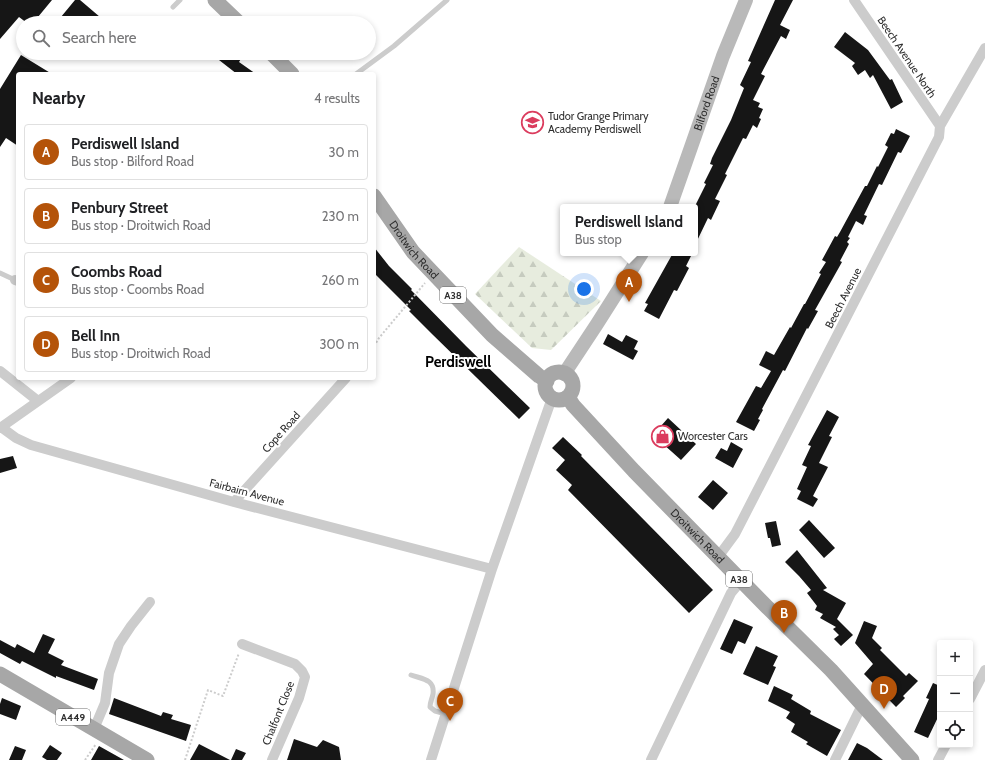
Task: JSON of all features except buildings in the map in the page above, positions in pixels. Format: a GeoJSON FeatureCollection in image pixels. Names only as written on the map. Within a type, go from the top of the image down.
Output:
{"type":"FeatureCollection","features":[{"type":"Feature","properties":{"kind":"main road"},"geometry":{"type":"LineString","coordinates":[[215,0],[232,16]]}},
{"type":"Feature","properties":{"kind":"main road","name":"Bilford Road"},"geometry":{"type":"LineString","coordinates":[[671,204],[723,56],[746,0]]}},
{"type":"Feature","properties":{"kind":"main road"},"geometry":{"type":"LineString","coordinates":[[278,60],[290,72]]}},
{"type":"Feature","properties":{"kind":"main road","name":"Droitwich Road"},"geometry":{"type":"LineString","coordinates":[[376,199],[413,252],[492,335],[538,376],[547,381]]}},
{"type":"Feature","properties":{"kind":"main road"},"geometry":{"type":"LineString","coordinates":[[564,374],[598,324],[640,256]]}},
{"type":"Feature","properties":{"kind":"main road"},"geometry":{"type":"LineString","coordinates":[[560,372],[571,379],[573,385],[572,392],[568,397],[561,400],[555,400],[549,396],[546,390],[545,384],[547,381],[553,373],[560,372]]}},
{"type":"Feature","properties":{"kind":"main road","name":"Droitwich Road"},"geometry":{"type":"LineString","coordinates":[[568,397],[634,471],[741,581],[831,670],[912,760]]}},
{"type":"Feature","properties":{"kind":"main road","name":"A449"},"geometry":{"type":"LineString","coordinates":[[0,674],[147,760]]}},
{"type":"Feature","properties":{"kind":"street","name":"Beech Avenue North"},"geometry":{"type":"LineString","coordinates":[[854,0],[940,126]]}},
{"type":"Feature","properties":{"kind":"street","name":"Beech Avenue"},"geometry":{"type":"LineString","coordinates":[[718,557],[735,534],[939,137],[940,126],[985,48]]}},
{"type":"Feature","properties":{"kind":"street"},"geometry":{"type":"LineString","coordinates":[[0,371],[38,401]]}},
{"type":"Feature","properties":{"kind":"street"},"geometry":{"type":"LineString","coordinates":[[1,428],[68,380]]}},
{"type":"Feature","properties":{"kind":"street","name":"Cope Road"},"geometry":{"type":"LineString","coordinates":[[234,502],[344,380]]}},
{"type":"Feature","properties":{"kind":"street"},"geometry":{"type":"LineString","coordinates":[[431,760],[492,569],[552,398]]}},
{"type":"Feature","properties":{"kind":"street","name":"Fairbairn Avenue"},"geometry":{"type":"LineString","coordinates":[[1,428],[16,438],[31,445],[234,502],[492,569]]}},
{"type":"Feature","properties":{"kind":"street"},"geometry":{"type":"LineString","coordinates":[[651,760],[731,593],[741,581]]}},
{"type":"Feature","properties":{"kind":"street"},"geometry":{"type":"LineString","coordinates":[[98,732],[105,703],[109,673],[119,644],[150,602]]}},
{"type":"Feature","properties":{"kind":"street","name":"Chalfont Close"},"geometry":{"type":"LineString","coordinates":[[242,644],[295,664],[302,671],[305,677],[299,698],[272,760]]}},
{"type":"Feature","properties":{"kind":"street"},"geometry":{"type":"LineString","coordinates":[[973,693],[985,670]]}},
{"type":"Feature","properties":{"kind":"street"},"geometry":{"type":"LineString","coordinates":[[835,760],[862,705]]}},
{"type":"Feature","properties":{"kind":"street"},"geometry":{"type":"LineString","coordinates":[[938,760],[944,748]]}},
{"type":"Feature","properties":{"kind":"lane"},"geometry":{"type":"LineString","coordinates":[[173,7],[180,0]]}},
{"type":"Feature","properties":{"kind":"lane"},"geometry":{"type":"LineString","coordinates":[[376,59],[394,46],[447,0]]}},
{"type":"Feature","properties":{"kind":"lane"},"geometry":{"type":"LineString","coordinates":[[359,72],[375,60]]}},
{"type":"Feature","properties":{"kind":"lane"},"geometry":{"type":"LineString","coordinates":[[0,273],[16,281]]}},
{"type":"Feature","properties":{"kind":"lane"},"geometry":{"type":"LineString","coordinates":[[410,675],[430,682],[433,685],[430,707],[434,711],[446,714]]}},
{"type":"Feature","properties":{"kind":"path"},"geometry":{"type":"LineString","coordinates":[[376,343],[433,273]]}},
{"type":"Feature","properties":{"kind":"path"},"geometry":{"type":"LineString","coordinates":[[185,760],[208,690],[223,696],[242,644]]}},
{"type":"Feature","properties":{"kind":"path"},"geometry":{"type":"LineString","coordinates":[[85,760],[98,732]]}},
{"type":"Feature","properties":{"kind":"green space"},"geometry":{"type":"Polygon","coordinates":[[[519,247],[601,301],[551,350],[532,348],[475,294],[519,247]]]}},
{"type":"Feature","properties":{"kind":"place","name":"Tudor Grange Primary Academy Perdiswell"},"geometry":{"type":"Point","coordinates":[532,122]}},
{"type":"Feature","properties":{"kind":"place","name":"Perdiswell Island"},"geometry":{"type":"Point","coordinates":[629,302]}},
{"type":"Feature","properties":{"kind":"place","name":"Worcester Cars"},"geometry":{"type":"Point","coordinates":[662,436]}},
{"type":"Feature","properties":{"kind":"place","name":"Penbury Street"},"geometry":{"type":"Point","coordinates":[784,633]}},
{"type":"Feature","properties":{"kind":"place","name":"Bell Inn"},"geometry":{"type":"Point","coordinates":[884,709]}},
{"type":"Feature","properties":{"kind":"place","name":"Coombs Road"},"geometry":{"type":"Point","coordinates":[450,721]}},
{"type":"Feature","properties":{"kind":"district","name":"Perdiswell"},"geometry":{"type":"Point","coordinates":[458,362]}}]}
